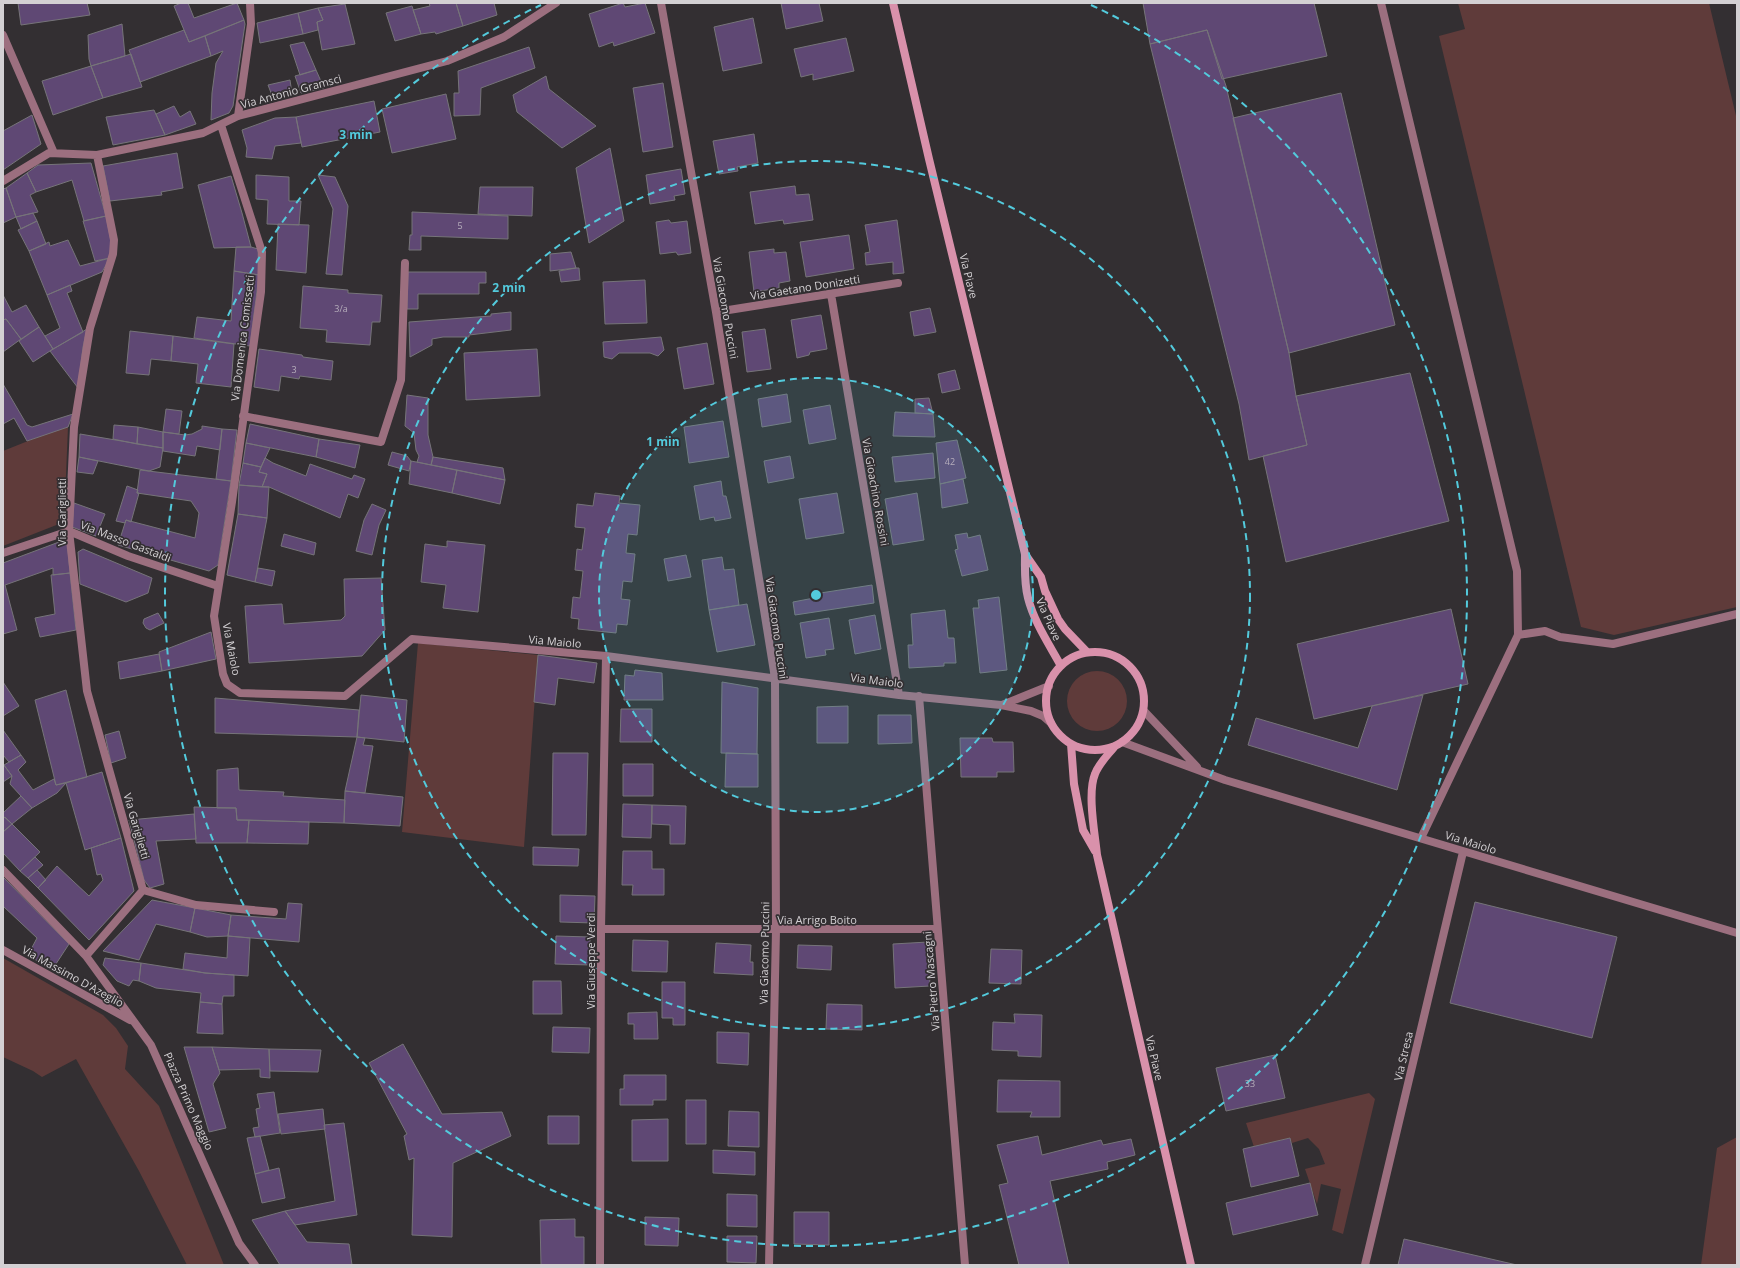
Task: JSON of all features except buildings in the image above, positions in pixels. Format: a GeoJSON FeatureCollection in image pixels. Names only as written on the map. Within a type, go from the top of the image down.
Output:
{"type":"FeatureCollection","features":[{"type":"Feature","properties":{"kind":"main road","name":"Via Piave"},"geometry":{"type":"LineString","coordinates":[[894,3],[929,159],[1025,554],[1024,578],[1028,599],[1037,622],[1060,666]]}},
{"type":"Feature","properties":{"kind":"main road","name":"Via Piave"},"geometry":{"type":"LineString","coordinates":[[1025,554],[1042,577],[1047,596],[1058,619],[1065,629],[1087,652]]}},
{"type":"Feature","properties":{"kind":"main road"},"geometry":{"type":"LineString","coordinates":[[1087,652],[1105,652],[1119,658],[1132,668],[1140,678],[1145,695],[1144,711],[1139,726],[1129,738],[1119,744],[1100,750],[1085,750],[1071,744],[1060,735],[1051,723],[1046,709],[1046,693],[1051,678],[1060,666],[1074,656],[1087,652]]}},
{"type":"Feature","properties":{"kind":"main road","name":"Via Piave"},"geometry":{"type":"LineString","coordinates":[[1071,744],[1073,754],[1074,784],[1083,830],[1097,855]]}},
{"type":"Feature","properties":{"kind":"main road","name":"Via Piave"},"geometry":{"type":"LineString","coordinates":[[1119,744],[1102,761],[1095,774],[1092,787],[1097,855],[1191,1265]]}},
{"type":"Feature","properties":{"kind":"street"},"geometry":{"type":"LineString","coordinates":[[238,116],[251,24],[250,3]]}},
{"type":"Feature","properties":{"kind":"street","name":"Via Antonio Gramsci"},"geometry":{"type":"LineString","coordinates":[[3,181],[49,153],[97,155],[203,133],[238,116],[447,61],[504,37],[556,3]]}},
{"type":"Feature","properties":{"kind":"street","name":"Via Giacomo Puccini"},"geometry":{"type":"LineString","coordinates":[[661,3],[716,312],[775,678],[776,930],[769,1265]]}},
{"type":"Feature","properties":{"kind":"street"},"geometry":{"type":"LineString","coordinates":[[1381,3],[1517,571],[1518,634],[1421,838]]}},
{"type":"Feature","properties":{"kind":"street"},"geometry":{"type":"LineString","coordinates":[[3,35],[54,153]]}},
{"type":"Feature","properties":{"kind":"street","name":"Via Domenica Comissetti"},"geometry":{"type":"LineString","coordinates":[[218,586],[232,502],[261,292],[262,252],[221,125]]}},
{"type":"Feature","properties":{"kind":"street","name":"Via Gariglietti"},"geometry":{"type":"LineString","coordinates":[[97,155],[114,240],[113,254],[90,328],[74,427],[70,531],[87,691],[143,890]]}},
{"type":"Feature","properties":{"kind":"street","name":"Via Domenica Comissetti"},"geometry":{"type":"LineString","coordinates":[[243,416],[381,442],[401,380],[405,263]]}},
{"type":"Feature","properties":{"kind":"street","name":"Via Gaetano Donizetti"},"geometry":{"type":"LineString","coordinates":[[716,312],[898,283]]}},
{"type":"Feature","properties":{"kind":"street","name":"Via Gioachino Rossini"},"geometry":{"type":"LineString","coordinates":[[831,294],[899,695]]}},
{"type":"Feature","properties":{"kind":"street","name":"Via Masso Gastaldi"},"geometry":{"type":"LineString","coordinates":[[3,553],[70,531],[128,556],[218,586]]}},
{"type":"Feature","properties":{"kind":"street","name":"Via Maiolo"},"geometry":{"type":"LineString","coordinates":[[218,586],[214,616],[223,674],[227,684],[240,693],[345,696],[412,639],[606,656],[899,695],[1001,705],[1031,711],[1043,716],[1051,723]]}},
{"type":"Feature","properties":{"kind":"street"},"geometry":{"type":"LineString","coordinates":[[1518,634],[1545,631],[1560,637],[1613,644],[1737,614]]}},
{"type":"Feature","properties":{"kind":"street","name":"Via Giuseppe Verdi"},"geometry":{"type":"LineString","coordinates":[[600,1265],[601,929],[606,656]]}},
{"type":"Feature","properties":{"kind":"street","name":"Via Maiolo"},"geometry":{"type":"LineString","coordinates":[[1001,705],[1049,686]]}},
{"type":"Feature","properties":{"kind":"street","name":"Via Pietro Mascagni"},"geometry":{"type":"LineString","coordinates":[[919,696],[965,1265]]}},
{"type":"Feature","properties":{"kind":"street","name":"Via Maiolo"},"geometry":{"type":"LineString","coordinates":[[1144,711],[1199,769]]}},
{"type":"Feature","properties":{"kind":"street","name":"Via Maiolo"},"geometry":{"type":"LineString","coordinates":[[1119,744],[1199,769],[1225,780],[1737,933]]}},
{"type":"Feature","properties":{"kind":"street","name":"Via Stresa"},"geometry":{"type":"LineString","coordinates":[[1365,1265],[1463,852]]}},
{"type":"Feature","properties":{"kind":"street","name":"Piazza Primo Maggio"},"geometry":{"type":"LineString","coordinates":[[3,870],[86,956],[155,1052],[239,1243],[255,1265]]}},
{"type":"Feature","properties":{"kind":"street"},"geometry":{"type":"LineString","coordinates":[[86,956],[143,890],[196,905],[274,912]]}},
{"type":"Feature","properties":{"kind":"street","name":"Via Arrigo Boito"},"geometry":{"type":"LineString","coordinates":[[601,929],[938,929]]}},
{"type":"Feature","properties":{"kind":"street","name":"Via Massimo D'Azeglio"},"geometry":{"type":"LineString","coordinates":[[3,950],[133,1021]]}},
{"type":"Feature","properties":{"kind":"shaded area"},"geometry":{"type":"Polygon","coordinates":[[[1458,3],[1709,3],[1737,120],[1737,607],[1614,635],[1581,627],[1439,36],[1465,29],[1458,3]]]}},
{"type":"Feature","properties":{"kind":"shaded area"},"geometry":{"type":"Polygon","coordinates":[[[68,427],[64,522],[3,546],[3,451],[68,427]]]}},
{"type":"Feature","properties":{"kind":"shaded area"},"geometry":{"type":"Polygon","coordinates":[[[418,643],[538,655],[524,847],[402,832],[418,643]]]}},
{"type":"Feature","properties":{"kind":"shaded area"},"geometry":{"type":"Polygon","coordinates":[[[1091,671],[1103,671],[1114,676],[1122,684],[1127,695],[1125,713],[1114,726],[1103,731],[1091,731],[1080,726],[1072,718],[1067,707],[1067,695],[1072,684],[1080,676],[1091,671]]]}},
{"type":"Feature","properties":{"kind":"shaded area"},"geometry":{"type":"Polygon","coordinates":[[[3,958],[103,1015],[116,1028],[128,1046],[125,1069],[159,1106],[224,1265],[187,1265],[139,1171],[76,1059],[42,1077],[33,1071],[3,1057],[3,958]]]}},
{"type":"Feature","properties":{"kind":"shaded area"},"geometry":{"type":"Polygon","coordinates":[[[1369,1093],[1375,1099],[1343,1234],[1332,1230],[1341,1189],[1321,1184],[1317,1204],[1305,1169],[1325,1164],[1319,1149],[1308,1138],[1292,1143],[1290,1138],[1254,1147],[1246,1123],[1369,1093]]]}},
{"type":"Feature","properties":{"kind":"shaded area"},"geometry":{"type":"Polygon","coordinates":[[[1737,1137],[1737,1265],[1701,1265],[1717,1148],[1737,1137]]]}}]}
